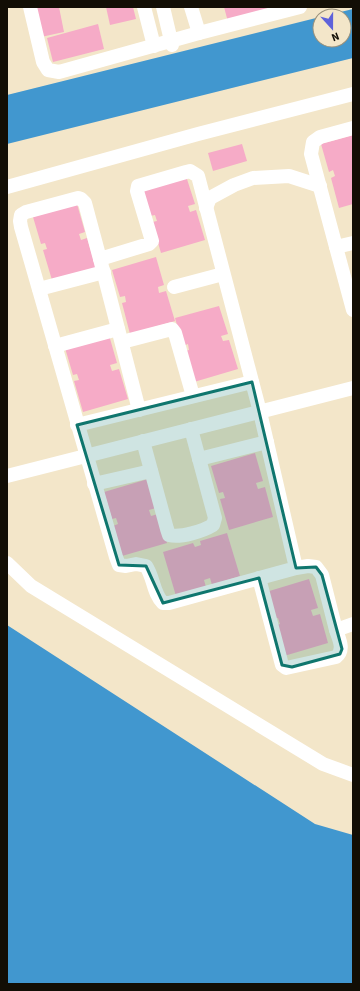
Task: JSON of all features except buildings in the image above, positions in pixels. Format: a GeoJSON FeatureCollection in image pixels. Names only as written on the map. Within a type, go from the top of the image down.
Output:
{"type":"FeatureCollection","features":[{"type":"Feature","properties":{"kind":"street"},"geometry":{"type":"LineString","coordinates":[[30,7],[43,62],[48,70],[59,72],[154,46],[172,43],[199,33],[293,8]]}},
{"type":"Feature","properties":{"kind":"street"},"geometry":{"type":"LineString","coordinates":[[144,7],[154,46]]}},
{"type":"Feature","properties":{"kind":"street"},"geometry":{"type":"LineString","coordinates":[[163,7],[172,43]]}},
{"type":"Feature","properties":{"kind":"street"},"geometry":{"type":"LineString","coordinates":[[191,7],[199,33]]}},
{"type":"Feature","properties":{"kind":"street"},"geometry":{"type":"LineString","coordinates":[[7,187],[197,131],[353,94]]}},
{"type":"Feature","properties":{"kind":"street"},"geometry":{"type":"LineString","coordinates":[[353,128],[320,137],[313,142],[311,154],[353,310]]}},
{"type":"Feature","properties":{"kind":"street"},"geometry":{"type":"LineString","coordinates":[[100,259],[151,243],[152,238],[137,191],[138,186],[190,171],[198,176],[260,412],[296,568]]}},
{"type":"Feature","properties":{"kind":"street"},"geometry":{"type":"LineString","coordinates":[[206,208],[210,198],[234,185],[253,178],[289,176],[320,186]]}},
{"type":"Feature","properties":{"kind":"street"},"geometry":{"type":"LineString","coordinates":[[139,410],[85,203],[81,199],[76,199],[26,212],[21,215],[20,221],[77,425],[119,565],[126,566],[136,564],[146,566],[151,574],[158,597],[163,603],[169,603],[259,578],[296,568],[308,566],[316,567],[322,575],[342,649],[340,654],[336,657],[286,668],[282,665],[259,578]]}},
{"type":"Feature","properties":{"kind":"street"},"geometry":{"type":"LineString","coordinates":[[336,248],[353,243]]}},
{"type":"Feature","properties":{"kind":"street"},"geometry":{"type":"LineString","coordinates":[[39,289],[104,272]]}},
{"type":"Feature","properties":{"kind":"street"},"geometry":{"type":"LineString","coordinates":[[174,287],[223,274]]}},
{"type":"Feature","properties":{"kind":"street"},"geometry":{"type":"LineString","coordinates":[[55,346],[120,335],[172,329],[175,333],[193,396]]}},
{"type":"Feature","properties":{"kind":"street"},"geometry":{"type":"LineString","coordinates":[[77,425],[252,382]]}},
{"type":"Feature","properties":{"kind":"street"},"geometry":{"type":"LineString","coordinates":[[7,476],[353,388]]}},
{"type":"Feature","properties":{"kind":"street"},"geometry":{"type":"LineString","coordinates":[[143,441],[169,535],[176,536],[207,528],[213,525],[215,518],[192,429]]}},
{"type":"Feature","properties":{"kind":"street"},"geometry":{"type":"LineString","coordinates":[[199,459],[267,442]]}},
{"type":"Feature","properties":{"kind":"street"},"geometry":{"type":"LineString","coordinates":[[94,484],[151,471]]}},
{"type":"Feature","properties":{"kind":"street"},"geometry":{"type":"LineString","coordinates":[[7,563],[32,586],[316,760],[353,775]]}},
{"type":"Feature","properties":{"kind":"street"},"geometry":{"type":"LineString","coordinates":[[336,630],[353,624]]}},
{"type":"Feature","properties":{"kind":"highlighted area"},"geometry":{"type":"Polygon","coordinates":[[[252,382],[296,568],[316,567],[322,575],[342,649],[340,654],[292,667],[282,665],[259,578],[163,603],[146,566],[119,565],[77,425],[252,382]]]}},
{"type":"Feature","properties":{"kind":"water"},"geometry":{"type":"Polygon","coordinates":[[[352,9],[353,58],[7,144],[7,95],[312,19],[312,48],[352,48],[352,9]]]}},
{"type":"Feature","properties":{"kind":"water"},"geometry":{"type":"Polygon","coordinates":[[[7,625],[315,824],[353,835],[353,984],[7,984],[7,625]]]}}]}
